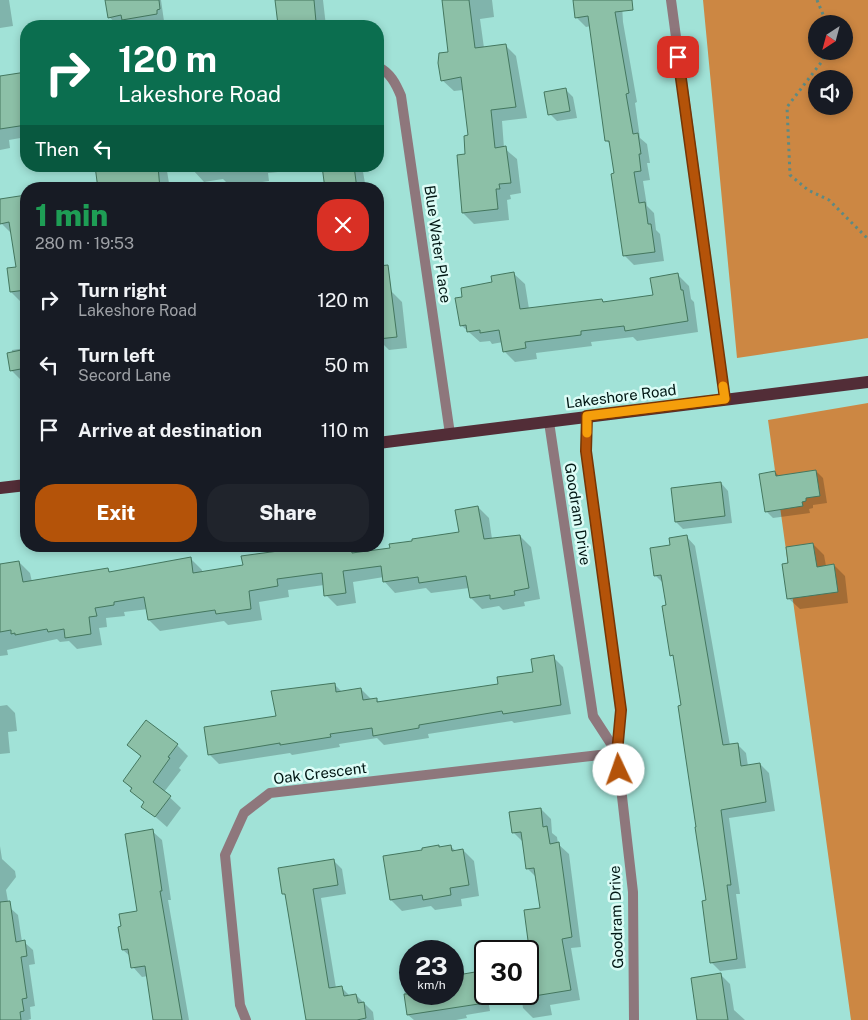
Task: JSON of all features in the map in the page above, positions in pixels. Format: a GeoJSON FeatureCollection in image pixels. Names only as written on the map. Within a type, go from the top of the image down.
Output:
{"type":"FeatureCollection","features":[{"type":"Feature","properties":{"kind":"main road","name":"Lakeshore Road"},"geometry":{"type":"LineString","coordinates":[[384,442],[864,383]]}},
{"type":"Feature","properties":{"kind":"main road"},"geometry":{"type":"LineString","coordinates":[[0,488],[20,486]]}},
{"type":"Feature","properties":{"kind":"street"},"geometry":{"type":"LineString","coordinates":[[670,0],[725,399]]}},
{"type":"Feature","properties":{"kind":"street","name":"Blue Water Place"},"geometry":{"type":"LineString","coordinates":[[384,70],[395,82],[402,96],[450,434]]}},
{"type":"Feature","properties":{"kind":"street","name":"Goodram Drive"},"geometry":{"type":"LineString","coordinates":[[587,416],[586,451],[621,710],[617,753],[633,892],[633,1020]]}},
{"type":"Feature","properties":{"kind":"street","name":"Goodram Drive"},"geometry":{"type":"LineString","coordinates":[[549,422],[593,716],[617,753]]}},
{"type":"Feature","properties":{"kind":"street","name":"Oak Crescent"},"geometry":{"type":"LineString","coordinates":[[246,1020],[240,1005],[225,854],[244,813],[270,793],[617,753]]}},
{"type":"Feature","properties":{"kind":"path"},"geometry":{"type":"LineString","coordinates":[[817,0],[823,15]]}},
{"type":"Feature","properties":{"kind":"path"},"geometry":{"type":"LineString","coordinates":[[823,60],[787,107],[790,175],[808,190],[828,200],[868,240]]}},
{"type":"Feature","properties":{"kind":"shaded area"},"geometry":{"type":"Polygon","coordinates":[[[703,0],[868,0],[868,338],[737,358],[703,0]]]}},
{"type":"Feature","properties":{"kind":"shaded area"},"geometry":{"type":"Polygon","coordinates":[[[868,403],[868,1020],[851,1020],[768,420],[868,403]]]}},
{"type":"Feature","properties":{"kind":"building"},"geometry":{"type":"Polygon","coordinates":[[[105,0],[159,0],[160,9],[157,10],[157,14],[122,20],[121,15],[108,18],[105,0]]]}},
{"type":"Feature","properties":{"kind":"building"},"geometry":{"type":"Polygon","coordinates":[[[275,0],[314,0],[316,20],[277,20],[275,0]]]}},
{"type":"Feature","properties":{"kind":"building"},"geometry":{"type":"Polygon","coordinates":[[[442,0],[469,0],[475,48],[506,44],[516,107],[491,110],[495,148],[506,146],[511,183],[499,184],[500,189],[496,189],[498,209],[462,213],[457,155],[465,154],[464,136],[468,135],[461,77],[441,81],[438,63],[439,53],[448,52],[442,0]]]}},
{"type":"Feature","properties":{"kind":"building"},"geometry":{"type":"Polygon","coordinates":[[[573,0],[632,0],[633,10],[615,12],[629,93],[626,94],[633,134],[638,133],[641,154],[639,154],[641,171],[634,172],[639,203],[645,202],[648,224],[651,224],[655,252],[623,256],[611,174],[614,173],[609,141],[605,141],[588,16],[575,18],[573,0]]]}},
{"type":"Feature","properties":{"kind":"building"},"geometry":{"type":"Polygon","coordinates":[[[20,73],[20,126],[0,129],[0,76],[20,73]]]}},
{"type":"Feature","properties":{"kind":"building"},"geometry":{"type":"Polygon","coordinates":[[[566,88],[570,111],[548,115],[544,92],[566,88]]]}},
{"type":"Feature","properties":{"kind":"building"},"geometry":{"type":"Polygon","coordinates":[[[96,172],[159,172],[159,182],[97,182],[96,172]]]}},
{"type":"Feature","properties":{"kind":"building"},"geometry":{"type":"Polygon","coordinates":[[[323,172],[355,172],[356,182],[324,182],[323,172]]]}},
{"type":"Feature","properties":{"kind":"building"},"geometry":{"type":"Polygon","coordinates":[[[20,196],[20,291],[10,292],[7,268],[16,267],[9,222],[0,224],[0,199],[20,196]]]}},
{"type":"Feature","properties":{"kind":"building"},"geometry":{"type":"Polygon","coordinates":[[[384,265],[388,265],[397,337],[384,338],[384,265]]]}},
{"type":"Feature","properties":{"kind":"building"},"geometry":{"type":"Polygon","coordinates":[[[514,272],[520,309],[602,299],[603,302],[653,295],[650,278],[678,273],[688,321],[625,331],[624,326],[581,331],[581,335],[525,342],[526,348],[503,352],[499,330],[480,333],[480,330],[467,332],[466,325],[460,326],[455,298],[462,297],[461,288],[492,282],[491,276],[514,272]]]}},
{"type":"Feature","properties":{"kind":"building"},"geometry":{"type":"Polygon","coordinates":[[[20,350],[20,369],[10,371],[7,353],[20,350]]]}},
{"type":"Feature","properties":{"kind":"building"},"geometry":{"type":"Polygon","coordinates":[[[816,470],[820,496],[806,498],[806,501],[802,502],[803,506],[765,512],[759,474],[775,471],[776,476],[816,470]]]}},
{"type":"Feature","properties":{"kind":"building"},"geometry":{"type":"Polygon","coordinates":[[[721,482],[725,516],[675,522],[671,488],[721,482]]]}},
{"type":"Feature","properties":{"kind":"building"},"geometry":{"type":"Polygon","coordinates":[[[478,506],[484,539],[520,535],[529,588],[514,591],[515,595],[490,599],[490,595],[470,598],[466,576],[419,583],[418,577],[383,582],[381,566],[343,571],[346,593],[324,596],[322,573],[277,579],[278,586],[249,591],[251,609],[216,614],[215,610],[148,620],[144,597],[114,602],[114,605],[95,608],[97,616],[89,617],[91,634],[65,638],[64,629],[48,632],[47,629],[15,635],[15,633],[11,634],[11,630],[0,632],[0,564],[19,561],[23,582],[108,568],[109,572],[191,557],[193,573],[243,565],[241,556],[271,552],[384,552],[384,549],[390,548],[389,544],[459,532],[455,510],[478,506]]]}},
{"type":"Feature","properties":{"kind":"building"},"geometry":{"type":"Polygon","coordinates":[[[687,535],[723,745],[738,743],[741,766],[760,763],[766,802],[721,810],[731,885],[727,885],[737,959],[710,963],[702,901],[706,900],[678,706],[681,705],[673,655],[670,656],[662,606],[666,605],[661,575],[654,576],[650,548],[670,545],[669,538],[687,535]]]}},
{"type":"Feature","properties":{"kind":"building"},"geometry":{"type":"Polygon","coordinates":[[[813,543],[817,567],[834,564],[838,592],[787,599],[782,564],[788,563],[786,547],[813,543]]]}},
{"type":"Feature","properties":{"kind":"building"},"geometry":{"type":"Polygon","coordinates":[[[554,655],[561,705],[503,714],[502,711],[419,725],[419,728],[373,736],[372,728],[330,734],[331,737],[208,755],[204,727],[276,716],[271,691],[335,683],[336,692],[361,688],[363,700],[377,698],[377,702],[498,684],[497,677],[533,672],[531,659],[554,655]]]}},
{"type":"Feature","properties":{"kind":"building"},"geometry":{"type":"Polygon","coordinates":[[[146,720],[178,744],[153,782],[171,796],[155,817],[141,807],[144,802],[130,791],[132,788],[123,781],[141,756],[127,745],[146,720]]]}},
{"type":"Feature","properties":{"kind":"building"},"geometry":{"type":"Polygon","coordinates":[[[541,808],[543,827],[547,826],[550,844],[559,842],[572,937],[562,939],[571,990],[539,995],[539,940],[528,940],[524,910],[540,908],[534,868],[526,869],[521,832],[512,833],[509,812],[541,808]]]}},
{"type":"Feature","properties":{"kind":"building"},"geometry":{"type":"Polygon","coordinates":[[[153,829],[162,891],[160,891],[182,1020],[153,1020],[145,966],[131,968],[128,949],[122,950],[118,927],[121,926],[119,914],[137,911],[125,834],[153,829]]]}},
{"type":"Feature","properties":{"kind":"building"},"geometry":{"type":"Polygon","coordinates":[[[439,845],[439,847],[451,845],[452,851],[463,849],[469,885],[450,888],[451,895],[423,900],[422,895],[390,900],[383,856],[422,850],[422,848],[439,845]]]}},
{"type":"Feature","properties":{"kind":"building"},"geometry":{"type":"Polygon","coordinates":[[[334,859],[338,885],[313,889],[329,988],[342,986],[344,996],[356,994],[358,1003],[364,1002],[366,1018],[357,1020],[306,1020],[285,894],[282,894],[278,868],[334,859]]]}},
{"type":"Feature","properties":{"kind":"building"},"geometry":{"type":"Polygon","coordinates":[[[10,901],[16,942],[25,940],[27,956],[21,957],[27,998],[22,999],[24,1011],[20,1012],[21,1020],[0,1020],[0,902],[10,901]]]}},
{"type":"Feature","properties":{"kind":"building"},"geometry":{"type":"Polygon","coordinates":[[[474,972],[474,1005],[407,1015],[406,1005],[464,1005],[464,974],[474,972]]]}},
{"type":"Feature","properties":{"kind":"building"},"geometry":{"type":"Polygon","coordinates":[[[721,973],[728,1020],[697,1020],[691,978],[721,973]]]}},
{"type":"Feature","properties":{"kind":"slow traffic"},"geometry":{"type":"LineString","coordinates":[[587,433],[587,416],[725,399],[723,386]]}},
{"type":"Feature","properties":{"kind":"route"},"geometry":{"type":"LineString","coordinates":[[619,770],[617,753],[621,710],[586,451],[587,416],[725,399],[678,57]]}}]}
